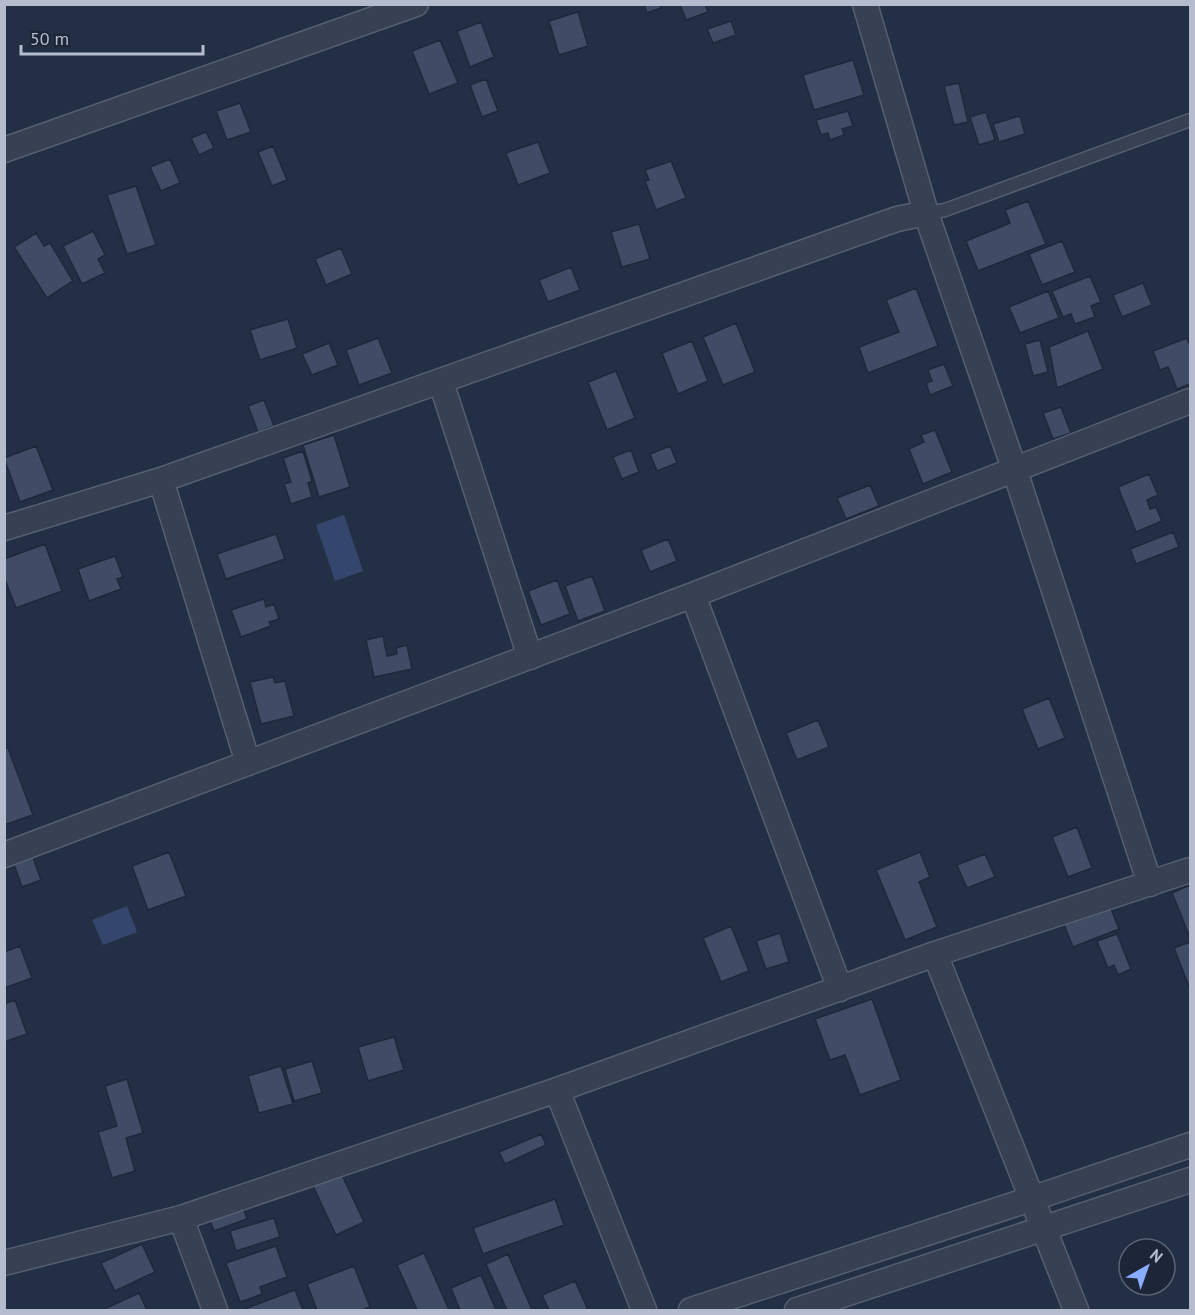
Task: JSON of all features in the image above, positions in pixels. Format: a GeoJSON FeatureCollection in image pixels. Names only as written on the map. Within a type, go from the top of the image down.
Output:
{"type":"FeatureCollection","features":[{"type":"Feature","properties":{"kind":"street"},"geometry":{"type":"LineString","coordinates":[[4,150],[416,4]]}},
{"type":"Feature","properties":{"kind":"street"},"geometry":{"type":"LineString","coordinates":[[865,4],[926,213],[1015,471],[1150,884]]}},
{"type":"Feature","properties":{"kind":"street"},"geometry":{"type":"LineString","coordinates":[[4,528],[161,480],[897,219],[926,213]]}},
{"type":"Feature","properties":{"kind":"street"},"geometry":{"type":"LineString","coordinates":[[441,382],[530,657]]}},
{"type":"Feature","properties":{"kind":"street"},"geometry":{"type":"LineString","coordinates":[[4,855],[693,595],[1191,401]]}},
{"type":"Feature","properties":{"kind":"street"},"geometry":{"type":"LineString","coordinates":[[161,480],[248,763]]}},
{"type":"Feature","properties":{"kind":"street"},"geometry":{"type":"LineString","coordinates":[[693,595],[840,989]]}},
{"type":"Feature","properties":{"kind":"street"},"geometry":{"type":"LineString","coordinates":[[6,1257],[181,1218],[557,1090],[935,954],[1191,870]]}},
{"type":"Feature","properties":{"kind":"street"},"geometry":{"type":"LineString","coordinates":[[935,954],[1076,1311]]}},
{"type":"Feature","properties":{"kind":"street"},"geometry":{"type":"LineString","coordinates":[[557,1090],[644,1311]]}},
{"type":"Feature","properties":{"kind":"street"},"geometry":{"type":"LineString","coordinates":[[691,1311],[1191,1145]]}},
{"type":"Feature","properties":{"kind":"street"},"geometry":{"type":"LineString","coordinates":[[797,1311],[1191,1180]]}},
{"type":"Feature","properties":{"kind":"street"},"geometry":{"type":"LineString","coordinates":[[181,1218],[215,1311]]}},
{"type":"Feature","properties":{"kind":"lane"},"geometry":{"type":"LineString","coordinates":[[926,213],[945,210],[1191,120]]}},
{"type":"Feature","properties":{"kind":"water"},"geometry":{"type":"Polygon","coordinates":[[[344,515],[363,571],[335,581],[316,525],[344,515]]]}},
{"type":"Feature","properties":{"kind":"water"},"geometry":{"type":"Polygon","coordinates":[[[127,906],[137,932],[103,945],[92,920],[127,906]]]}},
{"type":"Feature","properties":{"kind":"building"},"geometry":{"type":"Polygon","coordinates":[[[644,4],[660,4],[661,8],[647,13],[644,4]]]}},
{"type":"Feature","properties":{"kind":"building"},"geometry":{"type":"Polygon","coordinates":[[[680,4],[705,4],[708,12],[686,20],[680,4]]]}},
{"type":"Feature","properties":{"kind":"building"},"geometry":{"type":"Polygon","coordinates":[[[578,12],[588,46],[559,55],[549,21],[578,12]]]}},
{"type":"Feature","properties":{"kind":"building"},"geometry":{"type":"Polygon","coordinates":[[[731,21],[736,35],[713,43],[707,29],[731,21]]]}},
{"type":"Feature","properties":{"kind":"building"},"geometry":{"type":"Polygon","coordinates":[[[481,22],[494,57],[470,67],[457,31],[481,22]]]}},
{"type":"Feature","properties":{"kind":"building"},"geometry":{"type":"Polygon","coordinates":[[[440,40],[458,83],[429,94],[412,51],[440,40]]]}},
{"type":"Feature","properties":{"kind":"building"},"geometry":{"type":"Polygon","coordinates":[[[853,60],[864,95],[814,110],[803,75],[853,60]]]}},
{"type":"Feature","properties":{"kind":"building"},"geometry":{"type":"Polygon","coordinates":[[[486,79],[498,111],[482,117],[470,85],[486,79]]]}},
{"type":"Feature","properties":{"kind":"building"},"geometry":{"type":"Polygon","coordinates":[[[959,83],[968,122],[954,125],[944,86],[959,83]]]}},
{"type":"Feature","properties":{"kind":"building"},"geometry":{"type":"Polygon","coordinates":[[[240,103],[251,132],[227,140],[216,111],[240,103]]]}},
{"type":"Feature","properties":{"kind":"building"},"geometry":{"type":"Polygon","coordinates":[[[848,111],[853,126],[842,129],[844,135],[830,140],[828,133],[821,135],[816,120],[848,111]]]}},
{"type":"Feature","properties":{"kind":"building"},"geometry":{"type":"Polygon","coordinates":[[[986,112],[995,140],[979,145],[970,117],[986,112]]]}},
{"type":"Feature","properties":{"kind":"building"},"geometry":{"type":"Polygon","coordinates":[[[1020,116],[1025,134],[999,142],[993,124],[1020,116]]]}},
{"type":"Feature","properties":{"kind":"building"},"geometry":{"type":"Polygon","coordinates":[[[206,132],[214,148],[199,155],[191,138],[206,132]]]}},
{"type":"Feature","properties":{"kind":"building"},"geometry":{"type":"Polygon","coordinates":[[[538,142],[550,173],[518,185],[506,153],[538,142]]]}},
{"type":"Feature","properties":{"kind":"building"},"geometry":{"type":"Polygon","coordinates":[[[273,146],[287,180],[272,186],[258,152],[273,146]]]}},
{"type":"Feature","properties":{"kind":"building"},"geometry":{"type":"Polygon","coordinates":[[[170,159],[180,183],[161,191],[150,167],[170,159]]]}},
{"type":"Feature","properties":{"kind":"building"},"geometry":{"type":"Polygon","coordinates":[[[671,161],[686,198],[656,210],[645,181],[649,180],[645,170],[671,161]]]}},
{"type":"Feature","properties":{"kind":"building"},"geometry":{"type":"Polygon","coordinates":[[[136,186],[156,245],[127,254],[107,195],[136,186]]]}},
{"type":"Feature","properties":{"kind":"building"},"geometry":{"type":"Polygon","coordinates":[[[1028,201],[1046,244],[978,271],[966,241],[1010,223],[1005,210],[1028,201]]]}},
{"type":"Feature","properties":{"kind":"building"},"geometry":{"type":"Polygon","coordinates":[[[639,224],[650,259],[622,267],[611,232],[639,224]]]}},
{"type":"Feature","properties":{"kind":"building"},"geometry":{"type":"Polygon","coordinates":[[[93,231],[105,255],[98,259],[105,273],[82,284],[63,246],[93,231]]]}},
{"type":"Feature","properties":{"kind":"building"},"geometry":{"type":"Polygon","coordinates":[[[36,233],[44,246],[50,243],[73,281],[47,298],[14,247],[36,233]]]}},
{"type":"Feature","properties":{"kind":"building"},"geometry":{"type":"Polygon","coordinates":[[[1062,241],[1075,272],[1042,285],[1029,254],[1062,241]]]}},
{"type":"Feature","properties":{"kind":"building"},"geometry":{"type":"Polygon","coordinates":[[[341,248],[352,274],[326,285],[315,259],[341,248]]]}},
{"type":"Feature","properties":{"kind":"building"},"geometry":{"type":"Polygon","coordinates":[[[571,267],[580,290],[548,302],[539,280],[571,267]]]}},
{"type":"Feature","properties":{"kind":"building"},"geometry":{"type":"Polygon","coordinates":[[[1090,276],[1101,302],[1091,306],[1095,317],[1075,324],[1071,314],[1063,317],[1052,291],[1090,276]]]}},
{"type":"Feature","properties":{"kind":"building"},"geometry":{"type":"Polygon","coordinates":[[[1143,283],[1152,305],[1122,317],[1113,295],[1143,283]]]}},
{"type":"Feature","properties":{"kind":"building"},"geometry":{"type":"Polygon","coordinates":[[[916,288],[938,346],[868,373],[859,347],[899,332],[886,300],[916,288]]]}},
{"type":"Feature","properties":{"kind":"building"},"geometry":{"type":"Polygon","coordinates":[[[1048,291],[1059,318],[1020,333],[1009,307],[1048,291]]]}},
{"type":"Feature","properties":{"kind":"building"},"geometry":{"type":"Polygon","coordinates":[[[288,319],[297,348],[260,360],[250,330],[288,319]]]}},
{"type":"Feature","properties":{"kind":"building"},"geometry":{"type":"Polygon","coordinates":[[[736,323],[755,372],[723,385],[703,337],[736,323]]]}},
{"type":"Feature","properties":{"kind":"building"},"geometry":{"type":"Polygon","coordinates":[[[1088,331],[1103,369],[1057,388],[1049,347],[1088,331]]]}},
{"type":"Feature","properties":{"kind":"building"},"geometry":{"type":"Polygon","coordinates":[[[378,338],[392,373],[359,385],[346,350],[378,338]]]}},
{"type":"Feature","properties":{"kind":"building"},"geometry":{"type":"Polygon","coordinates":[[[1187,338],[1190,346],[1190,384],[1177,389],[1168,367],[1160,370],[1153,351],[1187,338]]]}},
{"type":"Feature","properties":{"kind":"building"},"geometry":{"type":"Polygon","coordinates":[[[1040,340],[1048,372],[1033,376],[1025,344],[1040,340]]]}},
{"type":"Feature","properties":{"kind":"building"},"geometry":{"type":"Polygon","coordinates":[[[692,341],[708,381],[678,394],[662,353],[692,341]]]}},
{"type":"Feature","properties":{"kind":"building"},"geometry":{"type":"Polygon","coordinates":[[[329,343],[338,365],[312,375],[302,354],[329,343]]]}},
{"type":"Feature","properties":{"kind":"building"},"geometry":{"type":"Polygon","coordinates":[[[944,364],[953,386],[930,395],[926,383],[932,381],[928,370],[944,364]]]}},
{"type":"Feature","properties":{"kind":"building"},"geometry":{"type":"Polygon","coordinates":[[[616,371],[635,418],[607,430],[588,382],[616,371]]]}},
{"type":"Feature","properties":{"kind":"building"},"geometry":{"type":"Polygon","coordinates":[[[264,400],[274,426],[258,432],[248,406],[264,400]]]}},
{"type":"Feature","properties":{"kind":"building"},"geometry":{"type":"Polygon","coordinates":[[[1061,407],[1071,433],[1053,439],[1043,413],[1061,407]]]}},
{"type":"Feature","properties":{"kind":"building"},"geometry":{"type":"Polygon","coordinates":[[[935,430],[952,472],[923,484],[909,449],[924,442],[921,435],[935,430]]]}},
{"type":"Feature","properties":{"kind":"building"},"geometry":{"type":"Polygon","coordinates":[[[334,435],[350,487],[319,497],[303,445],[334,435]]]}},
{"type":"Feature","properties":{"kind":"building"},"geometry":{"type":"Polygon","coordinates":[[[36,446],[53,490],[20,502],[4,458],[36,446]]]}},
{"type":"Feature","properties":{"kind":"building"},"geometry":{"type":"Polygon","coordinates":[[[670,446],[677,463],[657,471],[650,454],[670,446]]]}},
{"type":"Feature","properties":{"kind":"building"},"geometry":{"type":"Polygon","coordinates":[[[631,450],[639,472],[622,479],[613,457],[631,450]]]}},
{"type":"Feature","properties":{"kind":"building"},"geometry":{"type":"Polygon","coordinates":[[[303,451],[312,481],[308,483],[312,497],[291,504],[284,484],[291,482],[283,458],[303,451]]]}},
{"type":"Feature","properties":{"kind":"building"},"geometry":{"type":"Polygon","coordinates":[[[1149,474],[1158,495],[1147,500],[1150,509],[1156,507],[1162,521],[1136,532],[1118,487],[1149,474]]]}},
{"type":"Feature","properties":{"kind":"building"},"geometry":{"type":"Polygon","coordinates":[[[870,485],[879,506],[846,519],[837,498],[870,485]]]}},
{"type":"Feature","properties":{"kind":"building"},"geometry":{"type":"Polygon","coordinates":[[[1173,532],[1179,547],[1136,564],[1130,549],[1173,532]]]}},
{"type":"Feature","properties":{"kind":"building"},"geometry":{"type":"Polygon","coordinates":[[[276,534],[285,559],[226,579],[217,554],[276,534]]]}},
{"type":"Feature","properties":{"kind":"building"},"geometry":{"type":"Polygon","coordinates":[[[668,539],[677,561],[650,572],[641,550],[668,539]]]}},
{"type":"Feature","properties":{"kind":"building"},"geometry":{"type":"Polygon","coordinates":[[[45,544],[62,591],[16,608],[4,577],[4,559],[45,544]]]}},
{"type":"Feature","properties":{"kind":"building"},"geometry":{"type":"Polygon","coordinates":[[[115,556],[123,577],[117,579],[121,589],[89,601],[78,569],[115,556]]]}},
{"type":"Feature","properties":{"kind":"building"},"geometry":{"type":"Polygon","coordinates":[[[592,576],[605,611],[578,621],[565,586],[592,576]]]}},
{"type":"Feature","properties":{"kind":"building"},"geometry":{"type":"Polygon","coordinates":[[[557,580],[570,614],[541,625],[528,591],[557,580]]]}},
{"type":"Feature","properties":{"kind":"building"},"geometry":{"type":"Polygon","coordinates":[[[264,599],[266,607],[274,604],[279,619],[269,622],[271,626],[241,637],[231,610],[264,599]]]}},
{"type":"Feature","properties":{"kind":"building"},"geometry":{"type":"Polygon","coordinates":[[[383,636],[387,656],[397,654],[396,648],[407,645],[412,669],[374,677],[366,640],[383,636]]]}},
{"type":"Feature","properties":{"kind":"building"},"geometry":{"type":"Polygon","coordinates":[[[273,677],[275,683],[285,681],[294,716],[261,724],[250,682],[273,677]]]}},
{"type":"Feature","properties":{"kind":"building"},"geometry":{"type":"Polygon","coordinates":[[[1049,698],[1065,738],[1038,749],[1022,709],[1049,698]]]}},
{"type":"Feature","properties":{"kind":"building"},"geometry":{"type":"Polygon","coordinates":[[[818,720],[829,747],[797,760],[786,733],[818,720]]]}},
{"type":"Feature","properties":{"kind":"building"},"geometry":{"type":"Polygon","coordinates":[[[8,748],[33,815],[4,825],[4,749],[8,748]]]}},
{"type":"Feature","properties":{"kind":"building"},"geometry":{"type":"Polygon","coordinates":[[[1077,827],[1092,868],[1068,877],[1052,837],[1077,827]]]}},
{"type":"Feature","properties":{"kind":"building"},"geometry":{"type":"Polygon","coordinates":[[[31,852],[41,880],[22,887],[12,859],[31,852]]]}},
{"type":"Feature","properties":{"kind":"building"},"geometry":{"type":"Polygon","coordinates":[[[169,852],[186,896],[148,910],[132,866],[169,852]]]}},
{"type":"Feature","properties":{"kind":"building"},"geometry":{"type":"Polygon","coordinates":[[[920,852],[930,877],[919,882],[937,927],[905,940],[876,870],[920,852]]]}},
{"type":"Feature","properties":{"kind":"building"},"geometry":{"type":"Polygon","coordinates":[[[985,854],[995,877],[967,888],[957,865],[985,854]]]}},
{"type":"Feature","properties":{"kind":"building"},"geometry":{"type":"Polygon","coordinates":[[[1190,885],[1190,935],[1189,935],[1172,893],[1190,885]]]}},
{"type":"Feature","properties":{"kind":"building"},"geometry":{"type":"Polygon","coordinates":[[[1108,901],[1119,929],[1073,947],[1062,920],[1108,901]]]}},
{"type":"Feature","properties":{"kind":"building"},"geometry":{"type":"Polygon","coordinates":[[[731,926],[749,971],[721,982],[703,938],[731,926]]]}},
{"type":"Feature","properties":{"kind":"building"},"geometry":{"type":"Polygon","coordinates":[[[780,933],[789,962],[766,969],[756,941],[780,933]]]}},
{"type":"Feature","properties":{"kind":"building"},"geometry":{"type":"Polygon","coordinates":[[[1117,934],[1131,969],[1118,975],[1114,965],[1108,968],[1097,941],[1117,934]]]}},
{"type":"Feature","properties":{"kind":"building"},"geometry":{"type":"Polygon","coordinates":[[[1190,942],[1190,989],[1174,948],[1190,942]]]}},
{"type":"Feature","properties":{"kind":"building"},"geometry":{"type":"Polygon","coordinates":[[[20,946],[32,978],[4,988],[4,952],[20,946]]]}},
{"type":"Feature","properties":{"kind":"building"},"geometry":{"type":"Polygon","coordinates":[[[872,999],[901,1080],[860,1095],[845,1055],[830,1060],[815,1019],[872,999]]]}},
{"type":"Feature","properties":{"kind":"building"},"geometry":{"type":"Polygon","coordinates":[[[15,1000],[27,1034],[4,1042],[4,1004],[15,1000]]]}},
{"type":"Feature","properties":{"kind":"building"},"geometry":{"type":"Polygon","coordinates":[[[394,1037],[404,1070],[368,1081],[358,1047],[394,1037]]]}},
{"type":"Feature","properties":{"kind":"building"},"geometry":{"type":"Polygon","coordinates":[[[312,1061],[322,1093],[294,1101],[285,1069],[312,1061]]]}},
{"type":"Feature","properties":{"kind":"building"},"geometry":{"type":"Polygon","coordinates":[[[281,1066],[293,1104],[259,1113],[248,1076],[281,1066]]]}},
{"type":"Feature","properties":{"kind":"building"},"geometry":{"type":"Polygon","coordinates":[[[127,1079],[143,1133],[126,1138],[135,1171],[112,1178],[98,1132],[117,1126],[105,1086],[127,1079]]]}},
{"type":"Feature","properties":{"kind":"building"},"geometry":{"type":"Polygon","coordinates":[[[541,1134],[546,1145],[505,1164],[499,1152],[541,1134]]]}},
{"type":"Feature","properties":{"kind":"building"},"geometry":{"type":"Polygon","coordinates":[[[341,1173],[364,1222],[336,1235],[313,1186],[341,1173]]]}},
{"type":"Feature","properties":{"kind":"building"},"geometry":{"type":"Polygon","coordinates":[[[555,1199],[564,1225],[483,1254],[473,1228],[555,1199]]]}},
{"type":"Feature","properties":{"kind":"building"},"geometry":{"type":"Polygon","coordinates":[[[241,1201],[247,1219],[214,1231],[207,1213],[241,1201]]]}},
{"type":"Feature","properties":{"kind":"building"},"geometry":{"type":"Polygon","coordinates":[[[274,1218],[280,1237],[236,1251],[230,1231],[274,1218]]]}},
{"type":"Feature","properties":{"kind":"building"},"geometry":{"type":"Polygon","coordinates":[[[142,1244],[155,1272],[115,1291],[101,1263],[142,1244]]]}},
{"type":"Feature","properties":{"kind":"building"},"geometry":{"type":"Polygon","coordinates":[[[276,1246],[287,1277],[260,1287],[262,1294],[240,1302],[226,1263],[276,1246]]]}},
{"type":"Feature","properties":{"kind":"building"},"geometry":{"type":"Polygon","coordinates":[[[424,1253],[449,1310],[417,1310],[397,1265],[424,1253]]]}},
{"type":"Feature","properties":{"kind":"building"},"geometry":{"type":"Polygon","coordinates":[[[508,1254],[532,1310],[507,1310],[486,1264],[508,1254]]]}},
{"type":"Feature","properties":{"kind":"building"},"geometry":{"type":"Polygon","coordinates":[[[354,1266],[370,1307],[362,1310],[317,1310],[307,1284],[354,1266]]]}},
{"type":"Feature","properties":{"kind":"building"},"geometry":{"type":"Polygon","coordinates":[[[481,1275],[496,1310],[460,1310],[451,1288],[481,1275]]]}},
{"type":"Feature","properties":{"kind":"building"},"geometry":{"type":"Polygon","coordinates":[[[575,1281],[588,1310],[549,1310],[542,1295],[575,1281]]]}},
{"type":"Feature","properties":{"kind":"building"},"geometry":{"type":"Polygon","coordinates":[[[295,1290],[303,1310],[248,1310],[247,1308],[295,1290]]]}},
{"type":"Feature","properties":{"kind":"building"},"geometry":{"type":"Polygon","coordinates":[[[139,1293],[147,1310],[102,1310],[139,1293]]]}}]}
